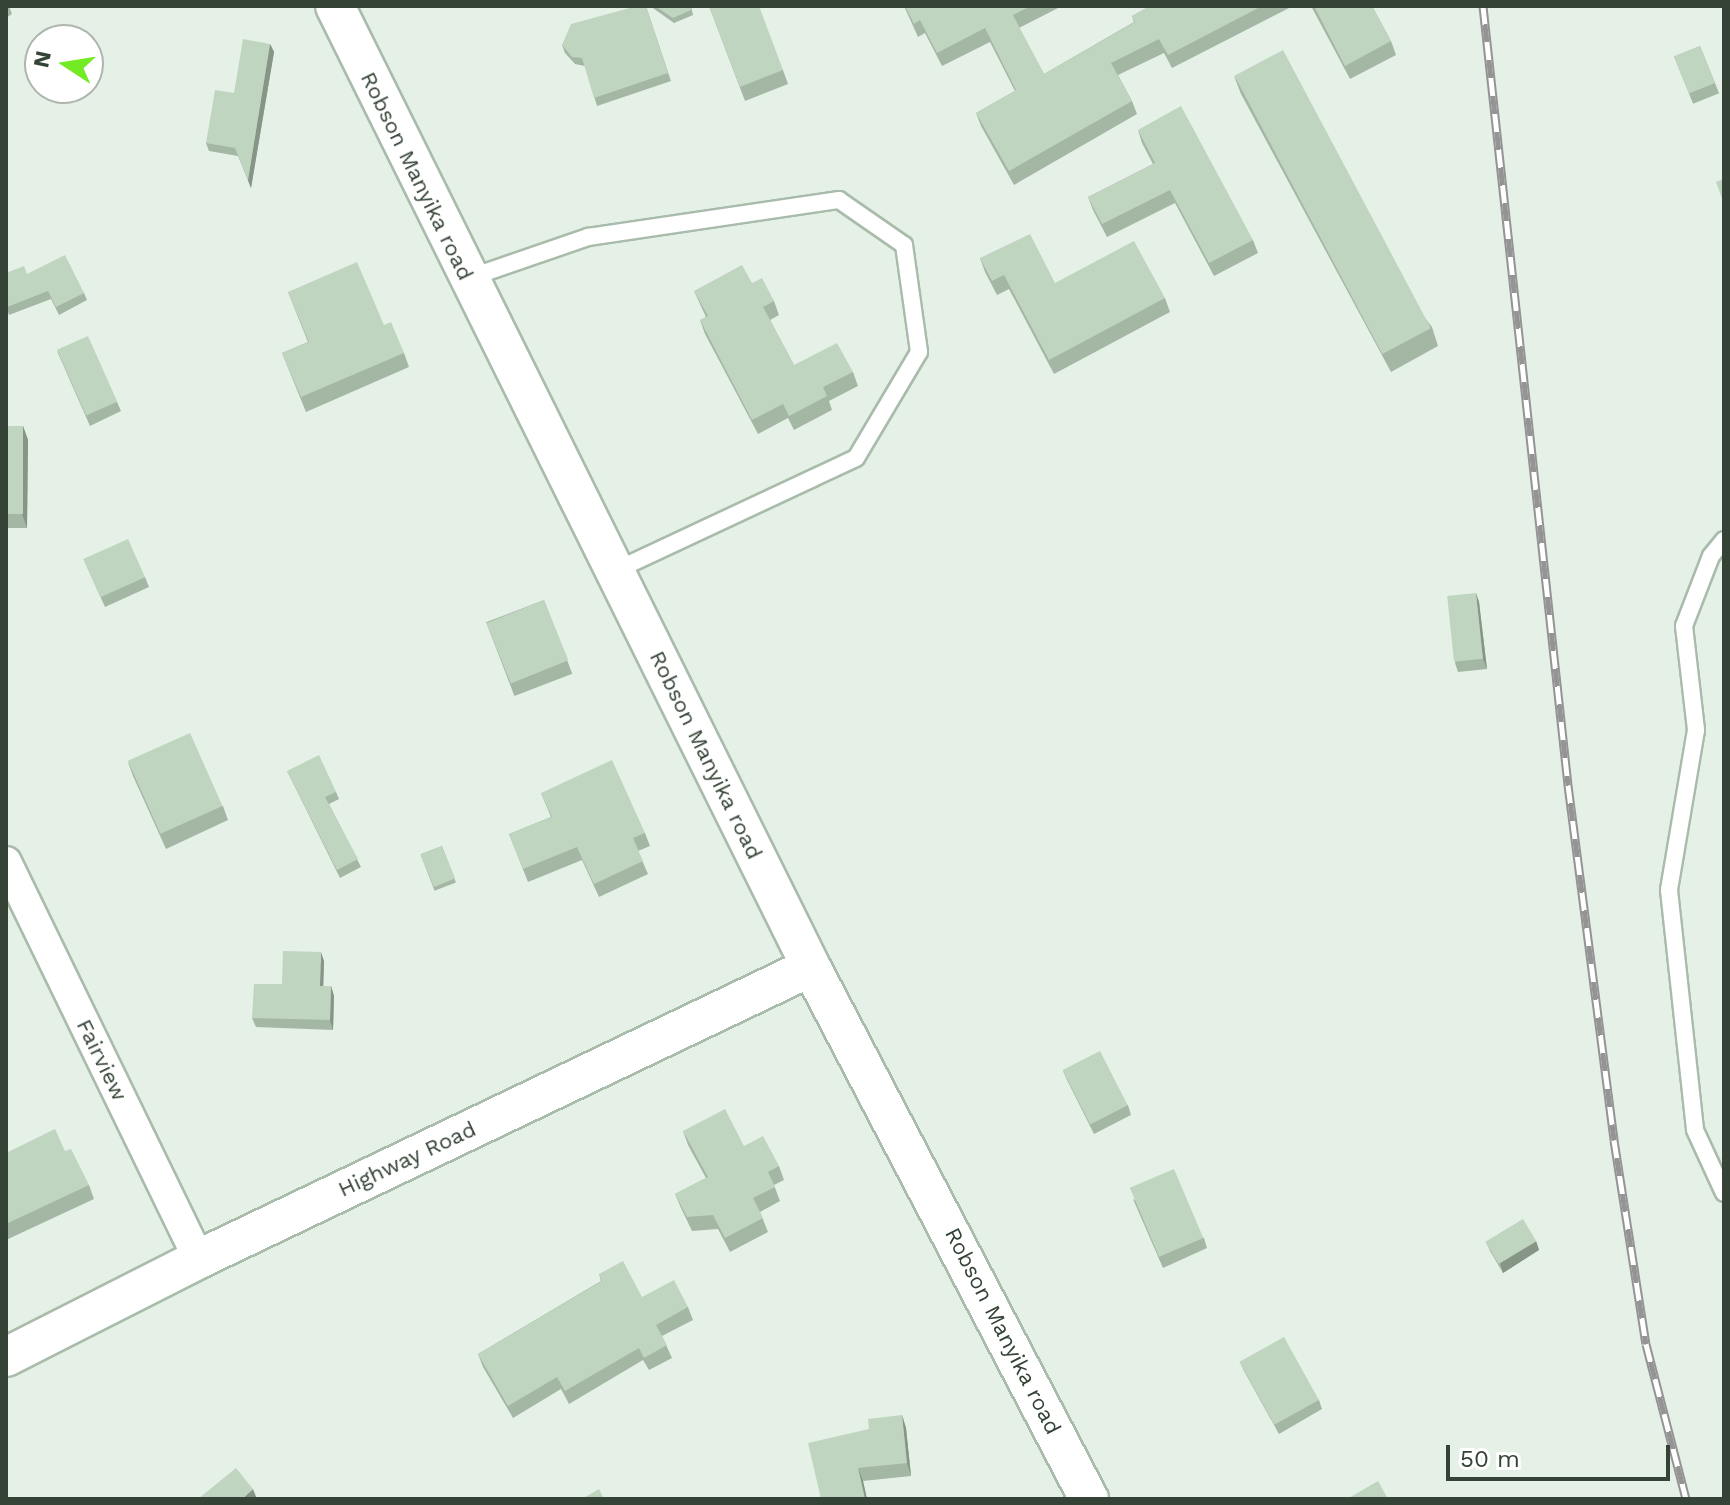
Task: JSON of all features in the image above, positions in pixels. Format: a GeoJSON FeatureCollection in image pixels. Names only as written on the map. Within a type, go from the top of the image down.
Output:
{"type":"FeatureCollection","features":[{"type":"Feature","properties":{"kind":"street","name":"Robson Manyika road"},"geometry":{"type":"LineString","coordinates":[[335,6],[466,279],[811,967],[878,1087],[1089,1499]]}},
{"type":"Feature","properties":{"kind":"street","name":"Fairview"},"geometry":{"type":"LineString","coordinates":[[6,862],[199,1259]]}},
{"type":"Feature","properties":{"kind":"street","name":"Highway Road"},"geometry":{"type":"LineString","coordinates":[[6,1357],[199,1259],[811,967]]}},
{"type":"Feature","properties":{"kind":"lane"},"geometry":{"type":"LineString","coordinates":[[466,279],[588,237],[839,200],[904,245],[919,352],[856,458],[615,571]]}},
{"type":"Feature","properties":{"kind":"lane"},"geometry":{"type":"LineString","coordinates":[[1724,540],[1711,556],[1684,626],[1696,730],[1669,890],[1695,1130],[1724,1193]]}},
{"type":"Feature","properties":{"kind":"building"},"geometry":{"type":"Polygon","coordinates":[[[646,6],[668,73],[594,98],[582,58],[572,57],[562,45],[571,24],[646,6]]]}},
{"type":"Feature","properties":{"kind":"building"},"geometry":{"type":"Polygon","coordinates":[[[655,6],[690,6],[691,10],[673,18],[655,6]]]}},
{"type":"Feature","properties":{"kind":"building"},"geometry":{"type":"Polygon","coordinates":[[[709,6],[759,6],[783,70],[740,87],[709,6]]]}},
{"type":"Feature","properties":{"kind":"building"},"geometry":{"type":"Polygon","coordinates":[[[905,6],[1031,6],[1013,15],[1044,74],[1135,22],[1132,16],[1150,6],[1262,6],[1168,55],[1159,39],[1111,63],[1132,101],[1009,171],[976,113],[1016,90],[985,28],[937,53],[920,20],[914,24],[905,6]]]}},
{"type":"Feature","properties":{"kind":"building"},"geometry":{"type":"Polygon","coordinates":[[[1314,6],[1372,6],[1391,41],[1345,66],[1314,6]]]}},
{"type":"Feature","properties":{"kind":"building"},"geometry":{"type":"Polygon","coordinates":[[[243,39],[270,44],[248,180],[235,148],[206,143],[215,90],[234,93],[243,39]]]}},
{"type":"Feature","properties":{"kind":"building"},"geometry":{"type":"Polygon","coordinates":[[[1700,46],[1715,83],[1689,94],[1674,56],[1700,46]]]}},
{"type":"Feature","properties":{"kind":"building"},"geometry":{"type":"Polygon","coordinates":[[[1283,50],[1431,328],[1382,354],[1234,76],[1283,50]]]}},
{"type":"Feature","properties":{"kind":"building"},"geometry":{"type":"Polygon","coordinates":[[[1181,106],[1253,240],[1209,263],[1170,190],[1102,224],[1088,197],[1155,163],[1138,130],[1181,106]]]}},
{"type":"Feature","properties":{"kind":"building"},"geometry":{"type":"Polygon","coordinates":[[[1724,179],[1724,204],[1716,182],[1724,179]]]}},
{"type":"Feature","properties":{"kind":"building"},"geometry":{"type":"Polygon","coordinates":[[[1030,234],[1055,283],[1134,241],[1165,298],[1049,360],[1004,275],[992,281],[980,258],[1030,234]]]}},
{"type":"Feature","properties":{"kind":"building"},"geometry":{"type":"Polygon","coordinates":[[[65,255],[84,293],[56,307],[48,291],[7,307],[6,273],[24,266],[27,274],[65,255]]]}},
{"type":"Feature","properties":{"kind":"building"},"geometry":{"type":"Polygon","coordinates":[[[357,262],[384,325],[391,322],[404,353],[301,397],[282,353],[309,342],[288,292],[357,262]]]}},
{"type":"Feature","properties":{"kind":"building"},"geometry":{"type":"Polygon","coordinates":[[[742,265],[752,283],[762,278],[774,301],[763,307],[794,365],[837,343],[853,372],[823,387],[827,396],[789,416],[783,404],[752,420],[700,320],[708,316],[694,291],[742,265]]]}},
{"type":"Feature","properties":{"kind":"building"},"geometry":{"type":"Polygon","coordinates":[[[88,336],[117,402],[86,416],[57,350],[88,336]]]}},
{"type":"Feature","properties":{"kind":"building"},"geometry":{"type":"Polygon","coordinates":[[[6,426],[23,426],[23,514],[6,514],[6,426]]]}},
{"type":"Feature","properties":{"kind":"building"},"geometry":{"type":"Polygon","coordinates":[[[128,539],[145,577],[100,597],[83,559],[128,539]]]}},
{"type":"Feature","properties":{"kind":"building"},"geometry":{"type":"Polygon","coordinates":[[[1476,593],[1483,659],[1454,662],[1447,596],[1476,593]]]}},
{"type":"Feature","properties":{"kind":"building"},"geometry":{"type":"Polygon","coordinates":[[[544,600],[568,660],[511,683],[487,623],[544,600]]]}},
{"type":"Feature","properties":{"kind":"building"},"geometry":{"type":"Polygon","coordinates":[[[190,733],[223,806],[160,834],[128,761],[190,733]]]}},
{"type":"Feature","properties":{"kind":"building"},"geometry":{"type":"Polygon","coordinates":[[[319,755],[336,792],[325,797],[358,859],[337,870],[287,771],[319,755]]]}},
{"type":"Feature","properties":{"kind":"building"},"geometry":{"type":"Polygon","coordinates":[[[612,760],[645,833],[633,838],[643,861],[594,884],[577,847],[523,869],[509,834],[552,817],[541,793],[612,760]]]}},
{"type":"Feature","properties":{"kind":"building"},"geometry":{"type":"Polygon","coordinates":[[[442,846],[455,878],[434,887],[421,855],[442,846]]]}},
{"type":"Feature","properties":{"kind":"building"},"geometry":{"type":"Polygon","coordinates":[[[283,951],[321,952],[320,986],[331,986],[330,1020],[252,1018],[254,984],[282,984],[283,951]]]}},
{"type":"Feature","properties":{"kind":"building"},"geometry":{"type":"Polygon","coordinates":[[[1100,1051],[1128,1105],[1090,1124],[1063,1070],[1100,1051]]]}},
{"type":"Feature","properties":{"kind":"building"},"geometry":{"type":"Polygon","coordinates":[[[725,1109],[744,1146],[763,1136],[779,1166],[768,1172],[775,1187],[753,1198],[763,1218],[725,1238],[713,1215],[687,1217],[675,1194],[708,1177],[683,1131],[725,1109]]]}},
{"type":"Feature","properties":{"kind":"building"},"geometry":{"type":"Polygon","coordinates":[[[55,1129],[65,1151],[71,1149],[89,1185],[6,1224],[6,1153],[55,1129]]]}},
{"type":"Feature","properties":{"kind":"building"},"geometry":{"type":"Polygon","coordinates":[[[1174,1169],[1203,1238],[1159,1257],[1130,1188],[1174,1169]]]}},
{"type":"Feature","properties":{"kind":"building"},"geometry":{"type":"Polygon","coordinates":[[[1523,1219],[1536,1241],[1499,1264],[1485,1242],[1523,1219]]]}},
{"type":"Feature","properties":{"kind":"building"},"geometry":{"type":"Polygon","coordinates":[[[623,1261],[642,1297],[674,1280],[688,1307],[656,1325],[667,1345],[644,1358],[639,1348],[565,1391],[557,1377],[508,1406],[478,1354],[602,1281],[599,1274],[623,1261]]]}},
{"type":"Feature","properties":{"kind":"building"},"geometry":{"type":"Polygon","coordinates":[[[1284,1337],[1319,1400],[1274,1425],[1239,1362],[1284,1337]]]}},
{"type":"Feature","properties":{"kind":"building"},"geometry":{"type":"Polygon","coordinates":[[[902,1415],[907,1463],[858,1468],[865,1499],[821,1499],[808,1443],[869,1429],[868,1419],[902,1415]]]}},
{"type":"Feature","properties":{"kind":"building"},"geometry":{"type":"Polygon","coordinates":[[[236,1468],[253,1489],[242,1499],[198,1499],[236,1468]]]}},
{"type":"Feature","properties":{"kind":"building"},"geometry":{"type":"Polygon","coordinates":[[[1378,1481],[1388,1499],[1347,1499],[1378,1481]]]}},
{"type":"Feature","properties":{"kind":"building"},"geometry":{"type":"Polygon","coordinates":[[[599,1489],[604,1499],[582,1499],[599,1489]]]}},
{"type":"Feature","properties":{"kind":"railway"},"geometry":{"type":"LineString","coordinates":[[1483,6],[1568,785],[1614,1140],[1646,1344],[1686,1499]]}}]}
